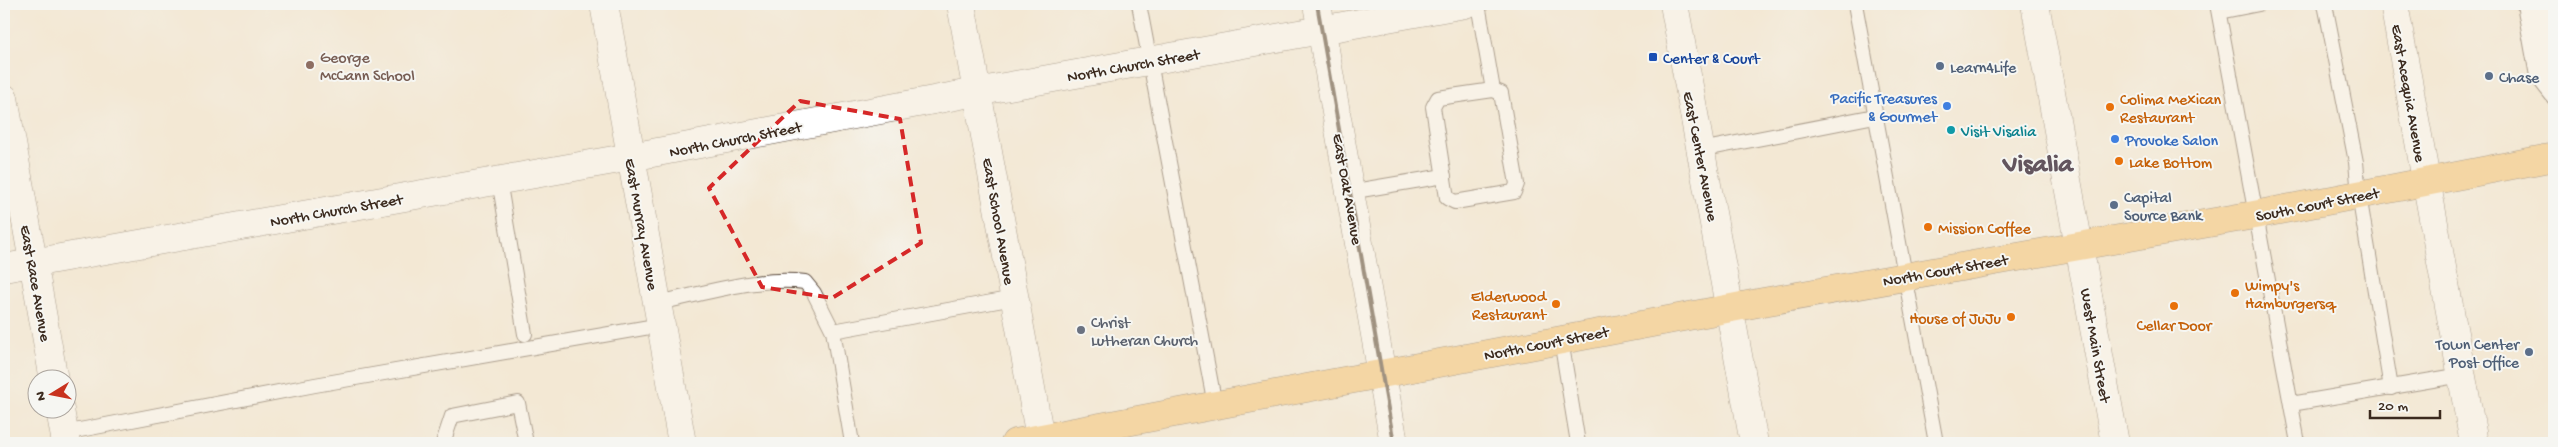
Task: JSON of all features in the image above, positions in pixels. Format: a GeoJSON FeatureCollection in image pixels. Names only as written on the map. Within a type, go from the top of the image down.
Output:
{"type":"FeatureCollection","features":[{"type":"Feature","properties":{"kind":"main road","name":"South Court Street"},"geometry":{"type":"LineString","coordinates":[[2079,246],[2554,157]]}},
{"type":"Feature","properties":{"kind":"main road","name":"North Court Street"},"geometry":{"type":"LineString","coordinates":[[1032,442],[1381,373],[1905,275],[2079,246]]}},
{"type":"Feature","properties":{"kind":"street","name":"East Murray Avenue"},"geometry":{"type":"LineString","coordinates":[[604,4],[682,443]]}},
{"type":"Feature","properties":{"kind":"street","name":"East School Avenue"},"geometry":{"type":"LineString","coordinates":[[961,4],[1014,298],[1032,442]]}},
{"type":"Feature","properties":{"kind":"street","name":"East Oak Avenue"},"geometry":{"type":"LineString","coordinates":[[1317,4],[1394,443]]}},
{"type":"Feature","properties":{"kind":"street","name":"North Church Street"},"geometry":{"type":"LineString","coordinates":[[4,268],[631,157],[976,92],[1465,4]]}},
{"type":"Feature","properties":{"kind":"street","name":"East Center Avenue"},"geometry":{"type":"LineString","coordinates":[[1674,4],[1754,443]]}},
{"type":"Feature","properties":{"kind":"street","name":"West Main Street"},"geometry":{"type":"LineString","coordinates":[[2035,4],[2114,443]]}},
{"type":"Feature","properties":{"kind":"street","name":"East Acequia Avenue"},"geometry":{"type":"LineString","coordinates":[[2394,4],[2474,443]]}},
{"type":"Feature","properties":{"kind":"street","name":"East Race Avenue"},"geometry":{"type":"LineString","coordinates":[[4,98],[52,370]]}},
{"type":"Feature","properties":{"kind":"lane"},"geometry":{"type":"LineString","coordinates":[[1139,4],[1215,405]]}},
{"type":"Feature","properties":{"kind":"lane"},"geometry":{"type":"LineString","coordinates":[[1478,4],[1493,90]]}},
{"type":"Feature","properties":{"kind":"lane"},"geometry":{"type":"LineString","coordinates":[[1855,4],[1936,443]]}},
{"type":"Feature","properties":{"kind":"lane"},"geometry":{"type":"LineString","coordinates":[[2260,4],[2218,8],[2254,214],[2298,443]]}},
{"type":"Feature","properties":{"kind":"lane"},"geometry":{"type":"LineString","coordinates":[[2325,4],[2356,162],[2359,195],[2391,388]]}},
{"type":"Feature","properties":{"kind":"lane"},"geometry":{"type":"LineString","coordinates":[[2524,4],[2537,76],[2554,97]]}},
{"type":"Feature","properties":{"kind":"lane"},"geometry":{"type":"LineString","coordinates":[[2537,4],[2554,97]]}},
{"type":"Feature","properties":{"kind":"lane"},"geometry":{"type":"LineString","coordinates":[[2549,4],[2554,36]]}},
{"type":"Feature","properties":{"kind":"lane"},"geometry":{"type":"LineString","coordinates":[[1493,90],[1501,93],[1517,184],[1514,192],[1455,202],[1447,198],[1433,107],[1438,98],[1493,90]]}},
{"type":"Feature","properties":{"kind":"lane"},"geometry":{"type":"LineString","coordinates":[[1700,150],[1875,116]]}},
{"type":"Feature","properties":{"kind":"lane"},"geometry":{"type":"LineString","coordinates":[[1349,192],[1444,176]]}},
{"type":"Feature","properties":{"kind":"lane"},"geometry":{"type":"LineString","coordinates":[[499,180],[525,334]]}},
{"type":"Feature","properties":{"kind":"lane"},"geometry":{"type":"LineString","coordinates":[[63,428],[315,385],[659,314],[761,282],[788,280],[805,282],[814,293],[833,331],[852,443]]}},
{"type":"Feature","properties":{"kind":"lane"},"geometry":{"type":"LineString","coordinates":[[833,331],[1014,298]]}},
{"type":"Feature","properties":{"kind":"lane"},"geometry":{"type":"LineString","coordinates":[[1561,340],[1578,443]]}},
{"type":"Feature","properties":{"kind":"lane"},"geometry":{"type":"LineString","coordinates":[[2291,404],[2462,375]]}},
{"type":"Feature","properties":{"kind":"lane"},"geometry":{"type":"LineString","coordinates":[[443,443],[452,416],[518,403],[526,443]]}},
{"type":"Feature","properties":{"kind":"highlighted area"},"geometry":{"type":"Polygon","coordinates":[[[800,101],[900,119],[921,243],[832,298],[762,287],[709,188],[800,101]]]}},
{"type":"Feature","properties":{"kind":"railway"},"geometry":{"type":"LineString","coordinates":[[1317,4],[1394,443]]}},
{"type":"Feature","properties":{"kind":"place","name":"Center & Court"},"geometry":{"type":"Point","coordinates":[1653,57]}},
{"type":"Feature","properties":{"kind":"place","name":"George McCann School"},"geometry":{"type":"Point","coordinates":[310,65]}},
{"type":"Feature","properties":{"kind":"place","name":"Learn4Life"},"geometry":{"type":"Point","coordinates":[1940,66]}},
{"type":"Feature","properties":{"kind":"place","name":"Chase"},"geometry":{"type":"Point","coordinates":[2489,76]}},
{"type":"Feature","properties":{"kind":"place","name":"Pacific Treasures & Gourmet"},"geometry":{"type":"Point","coordinates":[1947,106]}},
{"type":"Feature","properties":{"kind":"place","name":"Colima Mexican Restaurant"},"geometry":{"type":"Point","coordinates":[2110,107]}},
{"type":"Feature","properties":{"kind":"place","name":"Visit Visalia"},"geometry":{"type":"Point","coordinates":[1951,130]}},
{"type":"Feature","properties":{"kind":"place","name":"Provoke Salon"},"geometry":{"type":"Point","coordinates":[2115,139]}},
{"type":"Feature","properties":{"kind":"place","name":"Lake Bottom"},"geometry":{"type":"Point","coordinates":[2119,161]}},
{"type":"Feature","properties":{"kind":"place","name":"Capital Source Bank"},"geometry":{"type":"Point","coordinates":[2114,205]}},
{"type":"Feature","properties":{"kind":"place","name":"Mission Coffee"},"geometry":{"type":"Point","coordinates":[1928,227]}},
{"type":"Feature","properties":{"kind":"place","name":"Wimpy's Hamburgersq"},"geometry":{"type":"Point","coordinates":[2235,293]}},
{"type":"Feature","properties":{"kind":"place","name":"Elderwood Restaurant"},"geometry":{"type":"Point","coordinates":[1556,304]}},
{"type":"Feature","properties":{"kind":"place","name":"Cellar Door"},"geometry":{"type":"Point","coordinates":[2174,306]}},
{"type":"Feature","properties":{"kind":"place","name":"House of JuJu"},"geometry":{"type":"Point","coordinates":[2011,317]}},
{"type":"Feature","properties":{"kind":"place","name":"Christ Lutheran Church"},"geometry":{"type":"Point","coordinates":[1081,330]}},
{"type":"Feature","properties":{"kind":"place","name":"Town Center Post Office"},"geometry":{"type":"Point","coordinates":[2529,352]}},
{"type":"Feature","properties":{"kind":"district","name":"Visalia"},"geometry":{"type":"Point","coordinates":[2038,162]}}]}
